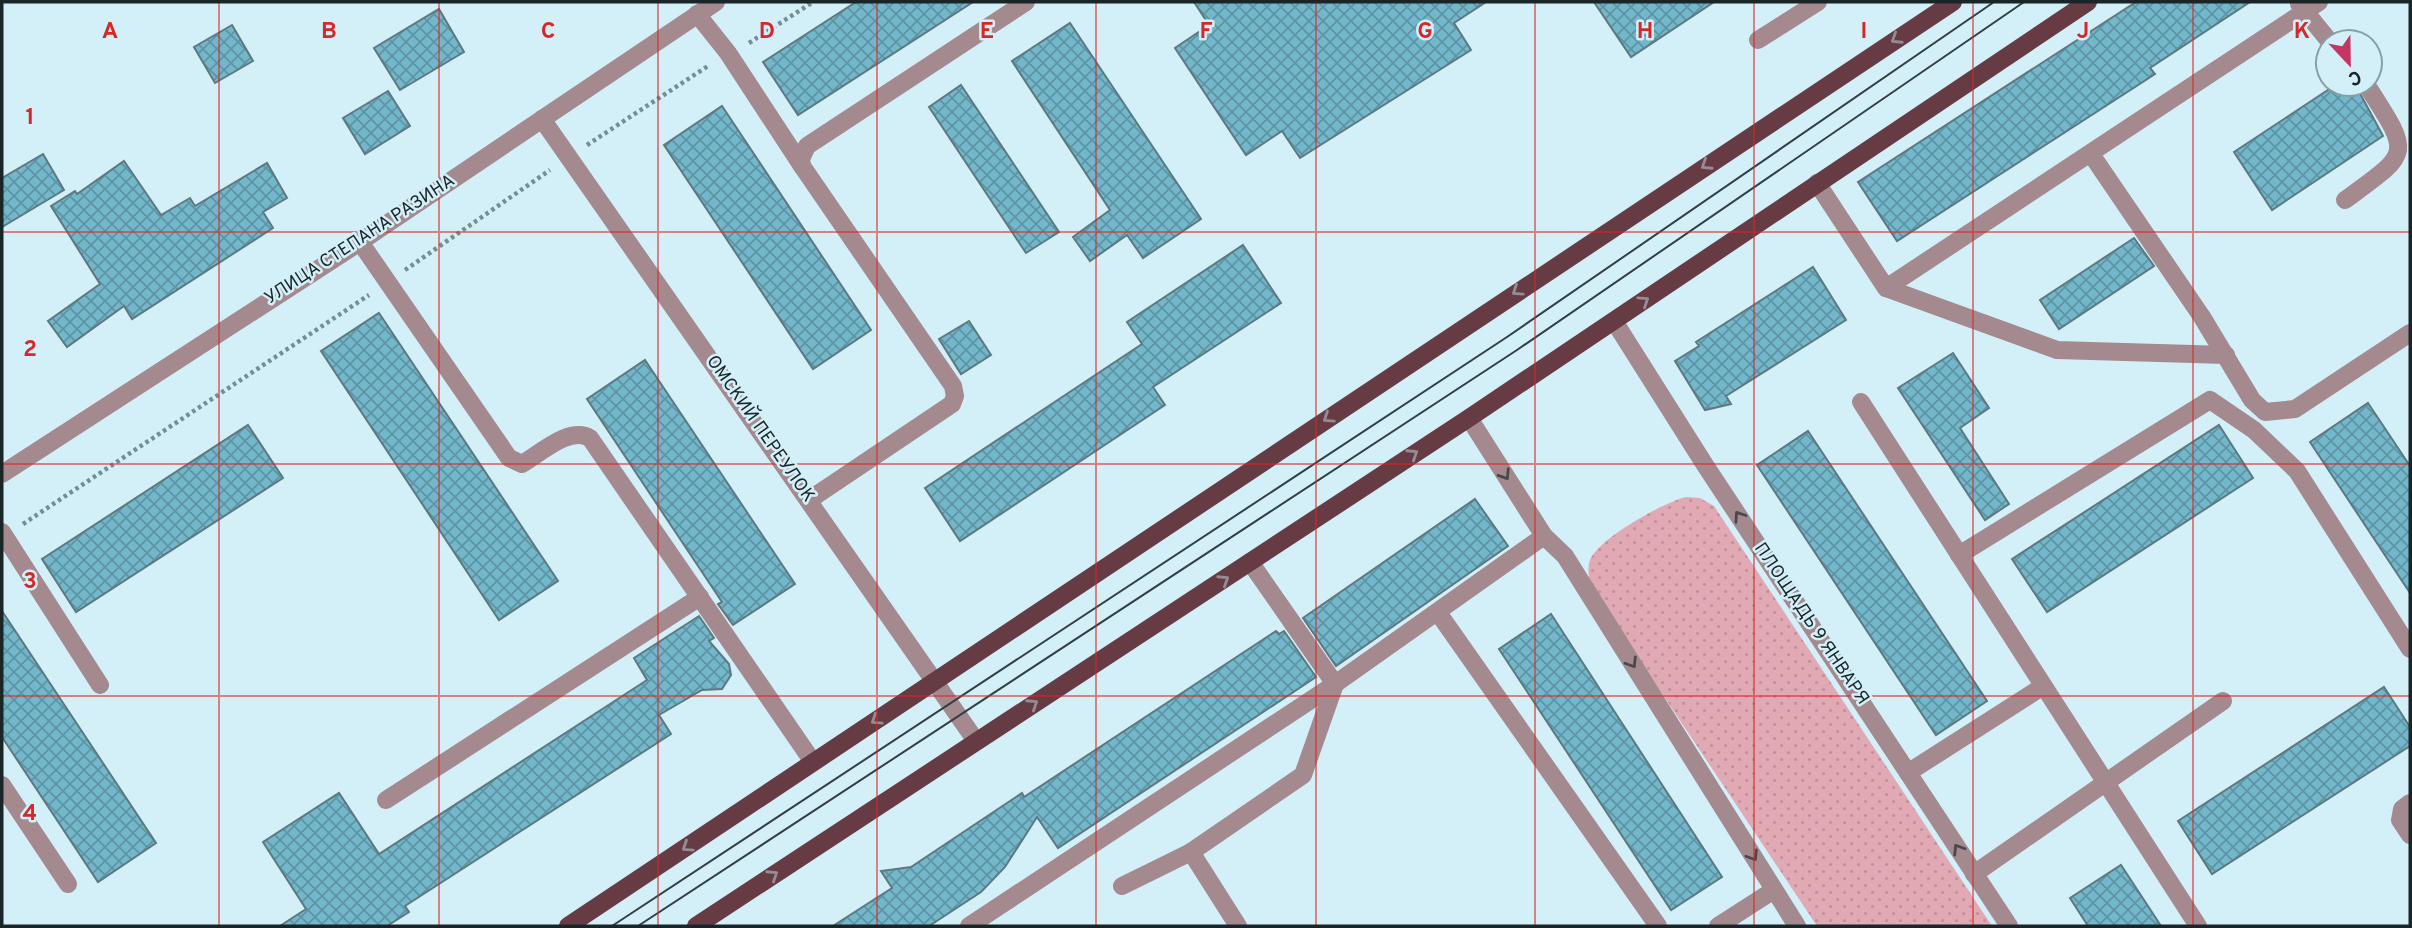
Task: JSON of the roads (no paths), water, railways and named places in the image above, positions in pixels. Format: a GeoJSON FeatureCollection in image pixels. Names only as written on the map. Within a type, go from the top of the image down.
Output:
{"type":"FeatureCollection","features":[{"type":"Feature","properties":{"kind":"main road"},"geometry":{"type":"LineString","coordinates":[[568,926],[1953,2]]}},
{"type":"Feature","properties":{"kind":"main road"},"geometry":{"type":"LineString","coordinates":[[696,926],[1469,418],[2088,2]]}},
{"type":"Feature","properties":{"kind":"street","name":"УЛИЦА СТЕПАНА РАЗИНА"},"geometry":{"type":"LineString","coordinates":[[2,474],[360,242],[716,2]]}},
{"type":"Feature","properties":{"kind":"street"},"geometry":{"type":"LineString","coordinates":[[802,166],[801,159],[807,146],[1026,2]]}},
{"type":"Feature","properties":{"kind":"street"},"geometry":{"type":"LineString","coordinates":[[1758,40],[1818,2]]}},
{"type":"Feature","properties":{"kind":"street"},"geometry":{"type":"LineString","coordinates":[[1886,288],[2091,154],[2307,5],[2321,28]]}},
{"type":"Feature","properties":{"kind":"street"},"geometry":{"type":"LineString","coordinates":[[697,14],[728,53],[953,386],[955,396],[952,404],[809,500]]}},
{"type":"Feature","properties":{"kind":"street"},"geometry":{"type":"LineString","coordinates":[[2345,200],[2402,164],[2409,151],[2407,132],[2378,98]]}},
{"type":"Feature","properties":{"kind":"street","name":"ОМСКИЙ ПЕРЕУЛОК"},"geometry":{"type":"LineString","coordinates":[[542,119],[571,156],[976,741]]}},
{"type":"Feature","properties":{"kind":"street"},"geometry":{"type":"LineString","coordinates":[[2091,154],[2226,355],[2252,400],[2264,412],[2295,410],[2410,333]]}},
{"type":"Feature","properties":{"kind":"street"},"geometry":{"type":"LineString","coordinates":[[1816,183],[1886,288],[2057,350],[2226,355]]}},
{"type":"Feature","properties":{"kind":"street"},"geometry":{"type":"LineString","coordinates":[[360,242],[390,281],[509,458],[522,464],[572,434],[581,433],[590,438],[814,762]]}},
{"type":"Feature","properties":{"kind":"street","name":"ПЛОЩАДЬ 9 ЯНВАРЯ"},"geometry":{"type":"LineString","coordinates":[[1615,321],[1705,465],[2009,926]]}},
{"type":"Feature","properties":{"kind":"street"},"geometry":{"type":"LineString","coordinates":[[1959,555],[2210,400],[2254,430],[2297,471],[2410,649]]}},
{"type":"Feature","properties":{"kind":"street"},"geometry":{"type":"LineString","coordinates":[[1861,402],[2198,926]]}},
{"type":"Feature","properties":{"kind":"street"},"geometry":{"type":"LineString","coordinates":[[1469,418],[1544,536],[1565,556],[1797,926]]}},
{"type":"Feature","properties":{"kind":"street"},"geometry":{"type":"LineString","coordinates":[[3,534],[100,685]]}},
{"type":"Feature","properties":{"kind":"street"},"geometry":{"type":"LineString","coordinates":[[969,926],[1439,614],[1544,536]]}},
{"type":"Feature","properties":{"kind":"street"},"geometry":{"type":"LineString","coordinates":[[1250,562],[1335,684]]}},
{"type":"Feature","properties":{"kind":"street"},"geometry":{"type":"LineString","coordinates":[[386,800],[700,597]]}},
{"type":"Feature","properties":{"kind":"street"},"geometry":{"type":"LineString","coordinates":[[1439,614],[1658,926]]}},
{"type":"Feature","properties":{"kind":"street"},"geometry":{"type":"LineString","coordinates":[[1122,887],[1191,852],[1303,775],[1335,684]]}},
{"type":"Feature","properties":{"kind":"street"},"geometry":{"type":"LineString","coordinates":[[1909,772],[2042,687]]}},
{"type":"Feature","properties":{"kind":"street"},"geometry":{"type":"LineString","coordinates":[[1974,874],[2223,701]]}},
{"type":"Feature","properties":{"kind":"street"},"geometry":{"type":"LineString","coordinates":[[2,785],[68,884]]}},
{"type":"Feature","properties":{"kind":"street"},"geometry":{"type":"LineString","coordinates":[[2410,803],[2400,814],[2410,835]]}},
{"type":"Feature","properties":{"kind":"street"},"geometry":{"type":"LineString","coordinates":[[1191,852],[1238,926]]}},
{"type":"Feature","properties":{"kind":"street"},"geometry":{"type":"LineString","coordinates":[[1718,926],[1774,890]]}},
{"type":"Feature","properties":{"kind":"tram line"},"geometry":{"type":"LineString","coordinates":[[612,926],[1507,337],[1994,2]]}},
{"type":"Feature","properties":{"kind":"tram line"},"geometry":{"type":"LineString","coordinates":[[638,926],[1517,350],[2024,2]]}}]}
